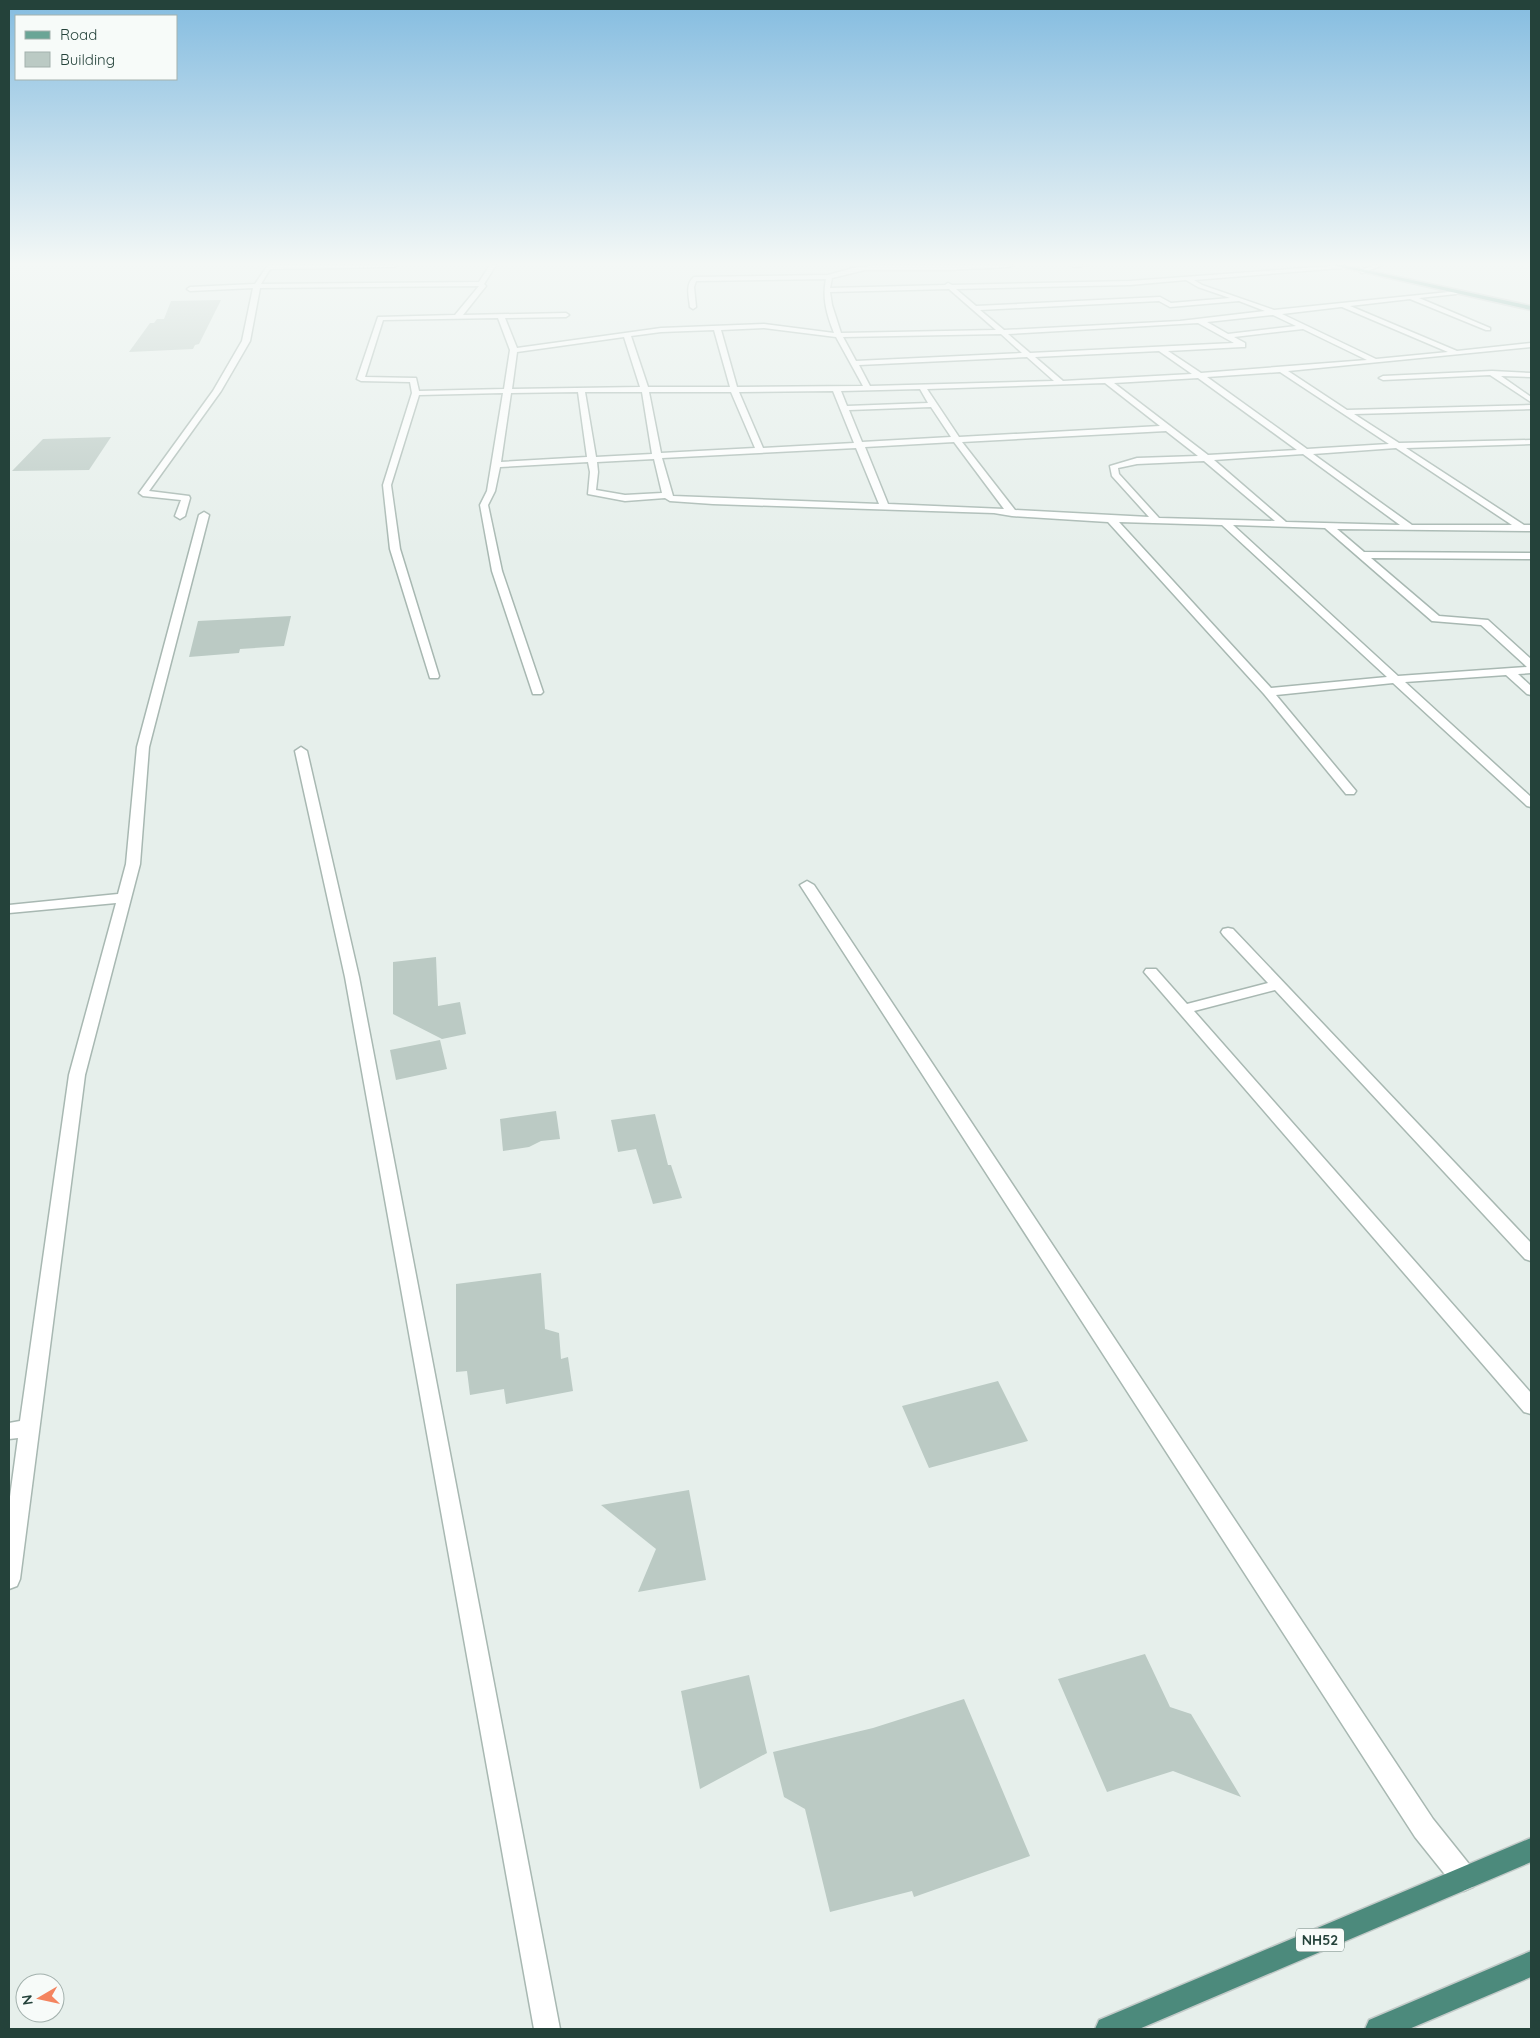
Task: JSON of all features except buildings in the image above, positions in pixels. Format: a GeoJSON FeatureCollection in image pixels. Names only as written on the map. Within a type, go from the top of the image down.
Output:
{"type":"FeatureCollection","features":[{"type":"Feature","properties":{"kind":"highway","name":"NH52"},"geometry":{"type":"LineString","coordinates":[[1108,2029],[1531,1850]]}},
{"type":"Feature","properties":{"kind":"highway"},"geometry":{"type":"LineString","coordinates":[[1378,2029],[1531,1964]]}},
{"type":"Feature","properties":{"kind":"street"},"geometry":{"type":"LineString","coordinates":[[180,516],[186,498],[143,493],[217,391],[235,360]]}},
{"type":"Feature","properties":{"kind":"street"},"geometry":{"type":"LineString","coordinates":[[367,360],[361,379],[413,380],[416,393],[387,484],[395,549],[434,676]]}},
{"type":"Feature","properties":{"kind":"street"},"geometry":{"type":"LineString","coordinates":[[512,360],[491,491],[484,505],[497,571],[538,692]]}},
{"type":"Feature","properties":{"kind":"street"},"geometry":{"type":"LineString","coordinates":[[635,360],[644,390],[656,456],[667,495]]}},
{"type":"Feature","properties":{"kind":"street"},"geometry":{"type":"LineString","coordinates":[[726,360],[734,388],[760,450]]}},
{"type":"Feature","properties":{"kind":"street"},"geometry":{"type":"LineString","coordinates":[[853,360],[868,388]]}},
{"type":"Feature","properties":{"kind":"street"},"geometry":{"type":"LineString","coordinates":[[855,363],[927,360]]}},
{"type":"Feature","properties":{"kind":"street"},"geometry":{"type":"LineString","coordinates":[[1035,360],[1060,382]]}},
{"type":"Feature","properties":{"kind":"street"},"geometry":{"type":"LineString","coordinates":[[1178,360],[1410,528]]}},
{"type":"Feature","properties":{"kind":"street"},"geometry":{"type":"LineString","coordinates":[[416,393],[734,388],[922,388],[1106,380],[1384,360]]}},
{"type":"Feature","properties":{"kind":"street"},"geometry":{"type":"LineString","coordinates":[[1279,368],[1397,446],[1527,528]]}},
{"type":"Feature","properties":{"kind":"street"},"geometry":{"type":"LineString","coordinates":[[1492,373],[1531,400]]}},
{"type":"Feature","properties":{"kind":"street"},"geometry":{"type":"LineString","coordinates":[[1383,378],[1492,373],[1531,375]]}},
{"type":"Feature","properties":{"kind":"street"},"geometry":{"type":"LineString","coordinates":[[1106,380],[1206,458],[1284,525]]}},
{"type":"Feature","properties":{"kind":"street"},"geometry":{"type":"LineString","coordinates":[[836,388],[885,507]]}},
{"type":"Feature","properties":{"kind":"street"},"geometry":{"type":"LineString","coordinates":[[922,388],[956,439],[1012,513]]}},
{"type":"Feature","properties":{"kind":"street"},"geometry":{"type":"LineString","coordinates":[[581,390],[594,472],[591,492],[626,498],[667,495],[670,498],[713,501],[994,510],[1012,513],[1157,521],[1410,528],[1527,528]]}},
{"type":"Feature","properties":{"kind":"street"},"geometry":{"type":"LineString","coordinates":[[844,408],[933,405]]}},
{"type":"Feature","properties":{"kind":"street"},"geometry":{"type":"LineString","coordinates":[[1345,412],[1531,407]]}},
{"type":"Feature","properties":{"kind":"street"},"geometry":{"type":"LineString","coordinates":[[496,465],[1168,428]]}},
{"type":"Feature","properties":{"kind":"street"},"geometry":{"type":"LineString","coordinates":[[1157,521],[1115,474],[1114,466],[1137,461],[1397,446],[1531,442]]}},
{"type":"Feature","properties":{"kind":"street"},"geometry":{"type":"LineString","coordinates":[[9,1579],[77,1074],[133,864],[143,747],[204,515]]}},
{"type":"Feature","properties":{"kind":"street"},"geometry":{"type":"LineString","coordinates":[[1111,519],[1268,692],[1350,791]]}},
{"type":"Feature","properties":{"kind":"street"},"geometry":{"type":"LineString","coordinates":[[1225,523],[1531,803]]}},
{"type":"Feature","properties":{"kind":"street"},"geometry":{"type":"LineString","coordinates":[[1328,526],[1436,619],[1484,622],[1531,665]]}},
{"type":"Feature","properties":{"kind":"street"},"geometry":{"type":"LineString","coordinates":[[1361,554],[1531,556]]}},
{"type":"Feature","properties":{"kind":"street"},"geometry":{"type":"LineString","coordinates":[[1268,692],[1396,679],[1531,670]]}},
{"type":"Feature","properties":{"kind":"street"},"geometry":{"type":"LineString","coordinates":[[1508,672],[1531,692]]}},
{"type":"Feature","properties":{"kind":"street"},"geometry":{"type":"LineString","coordinates":[[300,751],[352,977],[547,2029]]}},
{"type":"Feature","properties":{"kind":"street"},"geometry":{"type":"LineString","coordinates":[[807,885],[1419,1819],[1464,1878]]}},
{"type":"Feature","properties":{"kind":"street"},"geometry":{"type":"LineString","coordinates":[[9,909],[124,898]]}},
{"type":"Feature","properties":{"kind":"street"},"geometry":{"type":"LineString","coordinates":[[1228,932],[1531,1254]]}},
{"type":"Feature","properties":{"kind":"street"},"geometry":{"type":"LineString","coordinates":[[1151,972],[1531,1406]]}},
{"type":"Feature","properties":{"kind":"street"},"geometry":{"type":"LineString","coordinates":[[1184,1009],[1278,985]]}},
{"type":"Feature","properties":{"kind":"street"},"geometry":{"type":"LineString","coordinates":[[9,1431],[29,1428]]}}]}
